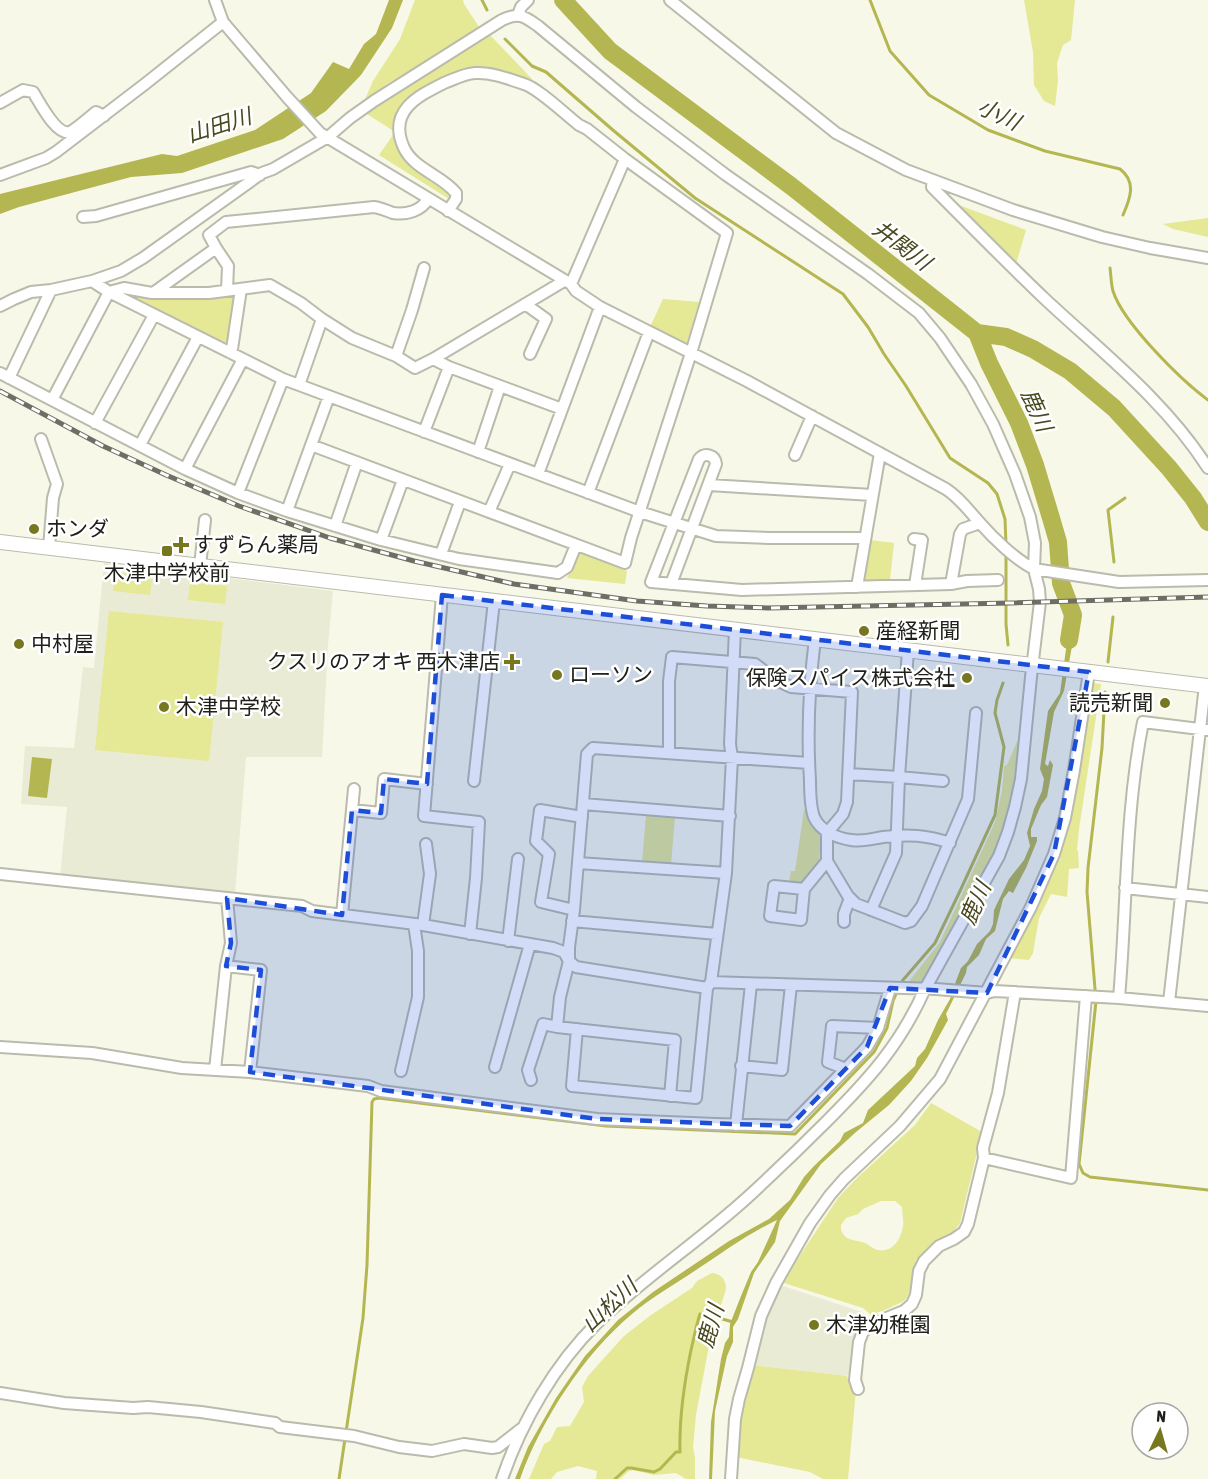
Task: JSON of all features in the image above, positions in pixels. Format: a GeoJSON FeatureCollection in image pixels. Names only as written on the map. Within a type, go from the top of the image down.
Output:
{"type":"FeatureCollection","features":[{"type":"Feature","properties":{"kind":"street"},"geometry":{"type":"LineString","coordinates":[[215,0],[223,22],[287,97],[324,135],[568,283],[600,307],[812,416],[955,495],[980,523],[1024,563],[1038,569],[1119,582],[1208,580]]}},
{"type":"Feature","properties":{"kind":"street"},"geometry":{"type":"LineString","coordinates":[[670,0],[836,133],[906,170],[1013,210],[1102,237],[1208,258]]}},
{"type":"Feature","properties":{"kind":"street"},"geometry":{"type":"LineString","coordinates":[[0,306],[31,292],[92,281],[121,271],[143,258],[260,175],[273,169],[374,101],[523,7],[528,19],[613,89],[726,175],[868,274],[923,317],[963,371],[1004,447],[1030,517],[1035,543],[1040,602],[1037,666],[1020,779],[1015,807],[999,856],[931,989],[884,1060],[863,1085],[777,1171],[732,1212],[643,1283],[586,1334],[540,1395],[502,1479]]}},
{"type":"Feature","properties":{"kind":"street"},"geometry":{"type":"LineString","coordinates":[[0,176],[46,158],[104,116],[223,22]]}},
{"type":"Feature","properties":{"kind":"street"},"geometry":{"type":"LineString","coordinates":[[311,445],[626,563],[631,537],[691,353],[727,233],[587,129],[579,126],[531,86],[481,73],[460,76],[432,88],[415,99],[405,110],[400,127],[401,140],[411,158],[456,193],[456,198],[448,211]]}},
{"type":"Feature","properties":{"kind":"street"},"geometry":{"type":"LineString","coordinates":[[0,103],[23,90],[33,92],[52,123],[63,132],[70,132],[96,112],[104,116]]}},
{"type":"Feature","properties":{"kind":"street"},"geometry":{"type":"LineString","coordinates":[[52,400],[108,292],[124,288],[152,293],[208,293],[270,285],[352,338],[396,356],[416,368],[525,304],[568,283],[625,159]]}},
{"type":"Feature","properties":{"kind":"street"},"geometry":{"type":"LineString","coordinates":[[83,217],[96,216],[252,172],[260,175]]}},
{"type":"Feature","properties":{"kind":"street"},"geometry":{"type":"LineString","coordinates":[[933,181],[932,187],[1046,299],[1144,389],[1172,419],[1208,468]]}},
{"type":"Feature","properties":{"kind":"street"},"geometry":{"type":"LineString","coordinates":[[227,290],[228,266],[209,235],[226,222],[374,207],[396,213],[407,213],[420,208],[428,199]]}},
{"type":"Feature","properties":{"kind":"street"},"geometry":{"type":"LineString","coordinates":[[152,293],[216,248]]}},
{"type":"Feature","properties":{"kind":"street"},"geometry":{"type":"LineString","coordinates":[[396,356],[424,268]]}},
{"type":"Feature","properties":{"kind":"street"},"geometry":{"type":"LineString","coordinates":[[92,281],[108,292],[283,379],[640,512],[716,536],[865,538]]}},
{"type":"Feature","properties":{"kind":"street"},"geometry":{"type":"LineString","coordinates":[[229,352],[232,349],[241,289]]}},
{"type":"Feature","properties":{"kind":"street"},"geometry":{"type":"LineString","coordinates":[[51,290],[5,375],[185,469],[238,494],[288,511],[381,540],[459,559],[558,573],[567,567],[576,546]]}},
{"type":"Feature","properties":{"kind":"street"},"geometry":{"type":"LineString","coordinates":[[525,304],[546,319],[530,354]]}},
{"type":"Feature","properties":{"kind":"street"},"geometry":{"type":"LineString","coordinates":[[538,474],[600,307]]}},
{"type":"Feature","properties":{"kind":"street"},"geometry":{"type":"LineString","coordinates":[[95,423],[154,315]]}},
{"type":"Feature","properties":{"kind":"street"},"geometry":{"type":"LineString","coordinates":[[299,385],[322,320]]}},
{"type":"Feature","properties":{"kind":"street"},"geometry":{"type":"LineString","coordinates":[[588,493],[649,332]]}},
{"type":"Feature","properties":{"kind":"street"},"geometry":{"type":"LineString","coordinates":[[141,445],[198,337]]}},
{"type":"Feature","properties":{"kind":"street"},"geometry":{"type":"LineString","coordinates":[[185,469],[243,359]]}},
{"type":"Feature","properties":{"kind":"street"},"geometry":{"type":"LineString","coordinates":[[433,359],[562,409]]}},
{"type":"Feature","properties":{"kind":"street"},"geometry":{"type":"LineString","coordinates":[[424,432],[449,367]]}},
{"type":"Feature","properties":{"kind":"street"},"geometry":{"type":"LineString","coordinates":[[238,494],[283,379]]}},
{"type":"Feature","properties":{"kind":"street"},"geometry":{"type":"LineString","coordinates":[[478,452],[500,386]]}},
{"type":"Feature","properties":{"kind":"street"},"geometry":{"type":"LineString","coordinates":[[288,511],[329,396]]}},
{"type":"Feature","properties":{"kind":"street"},"geometry":{"type":"LineString","coordinates":[[795,455],[812,416]]}},
{"type":"Feature","properties":{"kind":"street"},"geometry":{"type":"LineString","coordinates":[[41,439],[57,484],[53,498],[49,548]]}},
{"type":"Feature","properties":{"kind":"street"},"geometry":{"type":"LineString","coordinates":[[857,587],[880,453]]}},
{"type":"Feature","properties":{"kind":"street"},"geometry":{"type":"LineString","coordinates":[[671,584],[716,464],[713,457],[706,454],[699,459],[651,582],[671,584],[742,590],[951,584],[998,580]]}},
{"type":"Feature","properties":{"kind":"street"},"geometry":{"type":"LineString","coordinates":[[335,526],[357,462]]}},
{"type":"Feature","properties":{"kind":"street"},"geometry":{"type":"LineString","coordinates":[[489,512],[510,464]]}},
{"type":"Feature","properties":{"kind":"street"},"geometry":{"type":"LineString","coordinates":[[381,540],[403,480]]}},
{"type":"Feature","properties":{"kind":"street"},"geometry":{"type":"LineString","coordinates":[[708,485],[872,495]]}},
{"type":"Feature","properties":{"kind":"street"},"geometry":{"type":"LineString","coordinates":[[441,554],[460,502]]}},
{"type":"Feature","properties":{"kind":"street"},"geometry":{"type":"LineString","coordinates":[[200,566],[205,520]]}},
{"type":"Feature","properties":{"kind":"street"},"geometry":{"type":"LineString","coordinates":[[951,584],[960,534],[963,529],[980,523]]}},
{"type":"Feature","properties":{"kind":"street"},"geometry":{"type":"LineString","coordinates":[[914,539],[922,540],[915,585]]}},
{"type":"Feature","properties":{"kind":"street"},"geometry":{"type":"LineString","coordinates":[[0,542],[1206,686],[1204,730],[1180,894],[1169,1002]]}},
{"type":"Feature","properties":{"kind":"street"},"geometry":{"type":"LineString","coordinates":[[442,595],[424,816],[479,822],[470,934]]}},
{"type":"Feature","properties":{"kind":"street"},"geometry":{"type":"LineString","coordinates":[[474,781],[494,601]]}},
{"type":"Feature","properties":{"kind":"street"},"geometry":{"type":"LineString","coordinates":[[577,1029],[572,1086],[696,1098],[709,985],[726,873],[730,816],[732,758],[730,744],[735,629]]}},
{"type":"Feature","properties":{"kind":"street"},"geometry":{"type":"LineString","coordinates":[[815,639],[809,688],[809,763],[814,818],[827,832],[851,840],[865,841],[920,835],[950,843]]}},
{"type":"Feature","properties":{"kind":"street"},"geometry":{"type":"LineString","coordinates":[[872,910],[896,853],[908,650]]}},
{"type":"Feature","properties":{"kind":"street"},"geometry":{"type":"LineString","coordinates":[[669,753],[669,681],[672,657],[755,664],[776,680],[791,687],[852,692],[847,802],[843,814],[827,832],[827,861],[856,904],[905,923],[911,921],[922,906],[968,799],[976,713]]}},
{"type":"Feature","properties":{"kind":"street"},"geometry":{"type":"LineString","coordinates":[[731,1479],[735,1419],[761,1316],[776,1282],[810,1223],[830,1196],[844,1179],[900,1126],[940,1079],[982,992],[1031,907],[1054,854],[1065,818],[1086,671]]}},
{"type":"Feature","properties":{"kind":"street"},"geometry":{"type":"LineString","coordinates":[[1119,998],[1125,888],[1137,754],[1143,722],[1204,730]]}},
{"type":"Feature","properties":{"kind":"street"},"geometry":{"type":"LineString","coordinates":[[557,1028],[560,997],[569,961],[586,754],[593,748],[809,763]]}},
{"type":"Feature","properties":{"kind":"street"},"geometry":{"type":"LineString","coordinates":[[849,774],[943,781]]}},
{"type":"Feature","properties":{"kind":"street"},"geometry":{"type":"LineString","coordinates":[[352,810],[381,813],[384,779],[427,784]]}},
{"type":"Feature","properties":{"kind":"street"},"geometry":{"type":"LineString","coordinates":[[342,915],[354,789]]}},
{"type":"Feature","properties":{"kind":"street"},"geometry":{"type":"LineString","coordinates":[[583,804],[730,816]]}},
{"type":"Feature","properties":{"kind":"street"},"geometry":{"type":"LineString","coordinates":[[574,910],[541,902],[549,854],[536,841],[540,810],[582,817]]}},
{"type":"Feature","properties":{"kind":"street"},"geometry":{"type":"LineString","coordinates":[[401,1071],[418,997],[418,925],[430,874],[426,844]]}},
{"type":"Feature","properties":{"kind":"street"},"geometry":{"type":"LineString","coordinates":[[508,941],[518,859]]}},
{"type":"Feature","properties":{"kind":"street"},"geometry":{"type":"LineString","coordinates":[[804,889],[827,861]]}},
{"type":"Feature","properties":{"kind":"street"},"geometry":{"type":"LineString","coordinates":[[578,863],[726,873]]}},
{"type":"Feature","properties":{"kind":"street"},"geometry":{"type":"LineString","coordinates":[[0,874],[302,906],[312,911],[418,925],[553,948],[564,952],[576,967],[709,985],[751,984],[994,991],[1092,996],[1208,1006]]}},
{"type":"Feature","properties":{"kind":"street"},"geometry":{"type":"LineString","coordinates":[[1125,888],[1208,897]]}},
{"type":"Feature","properties":{"kind":"street"},"geometry":{"type":"LineString","coordinates":[[216,1070],[226,966],[231,943],[227,898]]}},
{"type":"Feature","properties":{"kind":"street"},"geometry":{"type":"LineString","coordinates":[[844,922],[844,914],[850,898]]}},
{"type":"Feature","properties":{"kind":"street"},"geometry":{"type":"LineString","coordinates":[[572,921],[717,934]]}},
{"type":"Feature","properties":{"kind":"street"},"geometry":{"type":"LineString","coordinates":[[495,1067],[530,944]]}},
{"type":"Feature","properties":{"kind":"street"},"geometry":{"type":"LineString","coordinates":[[226,966],[261,970],[249,1072]]}},
{"type":"Feature","properties":{"kind":"street"},"geometry":{"type":"LineString","coordinates":[[736,1125],[751,984]]}},
{"type":"Feature","properties":{"kind":"street"},"geometry":{"type":"LineString","coordinates":[[741,1066],[782,1070],[791,985]]}},
{"type":"Feature","properties":{"kind":"street"},"geometry":{"type":"LineString","coordinates":[[0,1047],[92,1053],[182,1068],[249,1072],[368,1086],[381,1091],[597,1119],[790,1126],[867,1047],[878,1028],[890,988]]}},
{"type":"Feature","properties":{"kind":"street"},"geometry":{"type":"LineString","coordinates":[[858,1389],[855,1380],[859,1342],[863,1332],[872,1324],[909,1307],[914,1301],[919,1270],[924,1261],[939,1246],[964,1232],[968,1224],[984,1158],[983,1148],[998,1093],[1015,992]]}},
{"type":"Feature","properties":{"kind":"street"},"geometry":{"type":"LineString","coordinates":[[984,1158],[1071,1178],[1092,996]]}},
{"type":"Feature","properties":{"kind":"street"},"geometry":{"type":"LineString","coordinates":[[531,1080],[528,1070],[543,1024],[557,1028],[675,1040],[670,1096]]}},
{"type":"Feature","properties":{"kind":"street"},"geometry":{"type":"LineString","coordinates":[[846,1069],[828,1062],[832,1026],[878,1028]]}},
{"type":"Feature","properties":{"kind":"street"},"geometry":{"type":"LineString","coordinates":[[0,1393],[64,1403],[201,1412],[432,1451],[464,1444],[498,1447],[524,1427]]}},
{"type":"Feature","properties":{"kind":"highlighted area"},"geometry":{"type":"Polygon","coordinates":[[[442,595],[1089,672],[1054,854],[987,993],[890,988],[867,1047],[790,1126],[597,1119],[250,1072],[261,970],[226,966],[231,943],[227,898],[342,915],[352,810],[381,813],[384,779],[427,784],[442,595]]]}},
{"type":"Feature","properties":{"kind":"shaded area"},"geometry":{"type":"Polygon","coordinates":[[[389,0],[403,0],[392,28],[361,75],[326,111],[283,139],[182,173],[131,177],[0,214],[0,194],[162,154],[177,156],[255,130],[311,93],[333,62],[349,69],[364,44],[376,34],[389,0]]]}},
{"type":"Feature","properties":{"kind":"shaded area","name":"木津中学校"},"geometry":{"type":"Polygon","coordinates":[[[104,563],[333,591],[322,757],[246,757],[235,894],[60,877],[67,807],[21,804],[25,746],[74,748],[83,667],[94,668],[104,563]]]}},
{"type":"Feature","properties":{"kind":"shaded area"},"geometry":{"type":"Polygon","coordinates":[[[1073,615],[1075,629],[1064,691],[1054,712],[1045,764],[1048,766],[1050,760],[1053,765],[1047,797],[1031,829],[1031,837],[1037,837],[1037,841],[1026,868],[1013,893],[1009,891],[1003,899],[995,931],[986,939],[979,955],[967,967],[946,1014],[948,1020],[911,1081],[889,1105],[821,1164],[780,1221],[775,1242],[754,1273],[733,1327],[733,1342],[727,1356],[715,1411],[712,1479],[709,1479],[711,1422],[725,1343],[729,1337],[730,1324],[751,1272],[777,1220],[746,1237],[655,1297],[614,1330],[597,1348],[566,1389],[540,1434],[520,1479],[515,1479],[528,1447],[556,1398],[585,1356],[618,1320],[653,1292],[729,1241],[769,1219],[790,1200],[804,1177],[840,1141],[844,1133],[863,1123],[868,1110],[915,1066],[917,1058],[925,1049],[950,999],[961,968],[968,961],[977,944],[990,931],[994,910],[1009,879],[1024,860],[1030,846],[1027,833],[1044,779],[1040,769],[1048,711],[1060,693],[1069,627],[1073,615]]]}},
{"type":"Feature","properties":{"kind":"shaded area"},"geometry":{"type":"Polygon","coordinates":[[[32,757],[52,759],[47,798],[28,796],[32,757]]]}},
{"type":"Feature","properties":{"kind":"shaded area","name":"木津幼稚園"},"geometry":{"type":"Polygon","coordinates":[[[780,1285],[862,1312],[870,1319],[858,1332],[852,1348],[847,1376],[752,1365],[780,1285]]]}},
{"type":"Feature","properties":{"kind":"green space"},"geometry":{"type":"Polygon","coordinates":[[[415,0],[463,0],[481,30],[387,84],[363,104],[373,81],[400,39],[415,0]]]}},
{"type":"Feature","properties":{"kind":"green space"},"geometry":{"type":"Polygon","coordinates":[[[1024,0],[1075,0],[1071,40],[1063,45],[1057,63],[1055,106],[1044,101],[1034,85],[1033,52],[1024,0]]]}},
{"type":"Feature","properties":{"kind":"green space"},"geometry":{"type":"Polygon","coordinates":[[[490,35],[533,80],[491,70],[479,69],[462,72],[417,91],[403,103],[396,119],[395,129],[401,153],[417,170],[450,194],[449,199],[379,155],[395,132],[364,112],[490,35]]]}},
{"type":"Feature","properties":{"kind":"green space"},"geometry":{"type":"Polygon","coordinates":[[[948,201],[1026,230],[1016,264],[948,201]]]}},
{"type":"Feature","properties":{"kind":"green space"},"geometry":{"type":"Polygon","coordinates":[[[1208,218],[1208,237],[1173,229],[1163,224],[1208,218]]]}},
{"type":"Feature","properties":{"kind":"green space"},"geometry":{"type":"Polygon","coordinates":[[[125,292],[148,297],[209,300],[229,294],[235,299],[230,341],[224,342],[125,292]]]}},
{"type":"Feature","properties":{"kind":"green space"},"geometry":{"type":"Polygon","coordinates":[[[663,299],[699,302],[687,342],[683,344],[650,327],[663,299]]]}},
{"type":"Feature","properties":{"kind":"green space"},"geometry":{"type":"Polygon","coordinates":[[[870,540],[894,543],[890,580],[868,581],[863,577],[870,540]]]}},
{"type":"Feature","properties":{"kind":"green space"},"geometry":{"type":"Polygon","coordinates":[[[582,553],[627,571],[625,584],[567,578],[577,554],[582,553]]]}},
{"type":"Feature","properties":{"kind":"green space"},"geometry":{"type":"Polygon","coordinates":[[[115,573],[152,577],[150,595],[113,591],[115,573]]]}},
{"type":"Feature","properties":{"kind":"green space"},"geometry":{"type":"Polygon","coordinates":[[[190,583],[227,586],[225,604],[188,600],[190,583]]]}},
{"type":"Feature","properties":{"kind":"green space"},"geometry":{"type":"Polygon","coordinates":[[[109,611],[223,622],[209,761],[95,750],[109,611]]]}},
{"type":"Feature","properties":{"kind":"green space"},"geometry":{"type":"Polygon","coordinates":[[[1092,683],[1101,684],[1079,829],[1077,850],[1079,868],[1069,869],[1067,897],[1051,894],[1039,918],[1033,953],[1029,960],[1009,958],[1042,895],[1062,846],[1067,829],[1092,683]]]}},
{"type":"Feature","properties":{"kind":"green space"},"geometry":{"type":"Polygon","coordinates":[[[1020,735],[1013,788],[1002,833],[992,858],[925,982],[907,984],[940,942],[995,822],[1002,791],[1004,766],[1007,765],[1020,735]]]}},
{"type":"Feature","properties":{"kind":"green space"},"geometry":{"type":"Polygon","coordinates":[[[804,810],[808,810],[822,836],[819,860],[804,881],[799,884],[789,883],[791,871],[795,871],[804,810]]]}},
{"type":"Feature","properties":{"kind":"green space"},"geometry":{"type":"Polygon","coordinates":[[[646,815],[675,817],[671,865],[642,863],[646,815]]]}},
{"type":"Feature","properties":{"kind":"green space"},"geometry":{"type":"Polygon","coordinates":[[[931,1103],[982,1132],[960,1223],[952,1234],[934,1241],[916,1260],[910,1291],[906,1299],[871,1315],[863,1308],[784,1283],[838,1198],[915,1125],[931,1103]],[[881,1201],[846,1218],[841,1225],[843,1234],[878,1250],[892,1247],[898,1240],[903,1225],[902,1207],[895,1201],[881,1201]]]}},
{"type":"Feature","properties":{"kind":"green space"},"geometry":{"type":"Polygon","coordinates":[[[712,1273],[723,1278],[726,1289],[710,1340],[696,1415],[693,1447],[695,1479],[686,1479],[676,1473],[654,1475],[633,1470],[620,1479],[596,1479],[597,1471],[578,1466],[557,1472],[551,1479],[529,1479],[544,1444],[550,1441],[557,1427],[570,1426],[584,1402],[582,1387],[588,1376],[624,1336],[692,1288],[697,1281],[712,1273]]]}},
{"type":"Feature","properties":{"kind":"green space"},"geometry":{"type":"Polygon","coordinates":[[[752,1365],[847,1376],[851,1387],[856,1389],[848,1479],[823,1479],[810,1472],[736,1457],[739,1411],[752,1365]]]}},
{"type":"Feature","properties":{"kind":"waterway"},"geometry":{"type":"LineString","coordinates":[[482,0],[487,10]]}},
{"type":"Feature","properties":{"kind":"waterway","name":"井関川"},"geometry":{"type":"LineString","coordinates":[[563,0],[610,51],[791,186],[977,333],[1006,337],[1033,349],[1070,371],[1114,408],[1169,468],[1193,498],[1208,522]]}},
{"type":"Feature","properties":{"kind":"waterway","name":"小川"},"geometry":{"type":"LineString","coordinates":[[870,0],[890,51],[929,95],[988,130],[1045,151],[1120,169],[1129,179],[1130,185],[1130,197],[1123,215]]}},
{"type":"Feature","properties":{"kind":"waterway"},"geometry":{"type":"LineString","coordinates":[[505,39],[532,66],[546,72],[695,198],[843,294],[868,327],[950,458],[988,483],[997,494],[1005,519],[1006,544]]}},
{"type":"Feature","properties":{"kind":"waterway","name":"小川"},"geometry":{"type":"LineString","coordinates":[[1110,268],[1113,291],[1128,319],[1154,350],[1208,400]]}},
{"type":"Feature","properties":{"kind":"waterway","name":"鹿川"},"geometry":{"type":"LineString","coordinates":[[977,333],[989,363],[1019,423],[1051,518],[1058,542],[1061,583],[1073,615],[1069,640]]}},
{"type":"Feature","properties":{"kind":"waterway"},"geometry":{"type":"LineString","coordinates":[[1114,562],[1108,510],[1125,498]]}},
{"type":"Feature","properties":{"kind":"waterway"},"geometry":{"type":"LineString","coordinates":[[1006,554],[1008,645]]}},
{"type":"Feature","properties":{"kind":"waterway"},"geometry":{"type":"LineString","coordinates":[[1108,662],[1113,617]]}},
{"type":"Feature","properties":{"kind":"waterway"},"geometry":{"type":"LineString","coordinates":[[901,984],[935,943],[995,815],[1004,747],[995,713],[1003,683]]}},
{"type":"Feature","properties":{"kind":"waterway"},"geometry":{"type":"LineString","coordinates":[[1105,692],[1102,748],[1087,892],[1096,1001],[1079,1164],[1083,1173],[1090,1177],[1208,1190]]}},
{"type":"Feature","properties":{"kind":"waterway"},"geometry":{"type":"LineString","coordinates":[[339,1479],[363,1318],[372,1102],[374,1099],[606,1126],[795,1134],[874,1052],[887,1028],[897,992]]}},
{"type":"Feature","properties":{"kind":"waterway"},"geometry":{"type":"LineString","coordinates":[[615,1479],[627,1468],[654,1472],[660,1469],[676,1452],[680,1452],[684,1388],[700,1314],[733,1322]]}},
{"type":"Feature","properties":{"kind":"railway"},"geometry":{"type":"LineString","coordinates":[[0,391],[103,446],[239,506],[330,538],[414,561],[514,584],[637,601],[768,608],[1208,597]]}},
{"type":"Feature","properties":{"kind":"place","name":"ホンダ"},"geometry":{"type":"Point","coordinates":[34,529]}},
{"type":"Feature","properties":{"kind":"place","name":"すずらん薬局"},"geometry":{"type":"Point","coordinates":[181,545]}},
{"type":"Feature","properties":{"kind":"place","name":"木津中学校前"},"geometry":{"type":"Point","coordinates":[167,551]}},
{"type":"Feature","properties":{"kind":"place","name":"産経新聞"},"geometry":{"type":"Point","coordinates":[864,631]}},
{"type":"Feature","properties":{"kind":"place","name":"中村屋"},"geometry":{"type":"Point","coordinates":[19,644]}},
{"type":"Feature","properties":{"kind":"place","name":"クスリのアオキ 西木津店"},"geometry":{"type":"Point","coordinates":[512,662]}},
{"type":"Feature","properties":{"kind":"place","name":"ローソン"},"geometry":{"type":"Point","coordinates":[557,675]}},
{"type":"Feature","properties":{"kind":"place","name":"保険スパイス株式会社"},"geometry":{"type":"Point","coordinates":[967,678]}},
{"type":"Feature","properties":{"kind":"place","name":"読売新聞"},"geometry":{"type":"Point","coordinates":[1165,703]}},
{"type":"Feature","properties":{"kind":"place","name":"木津中学校"},"geometry":{"type":"Point","coordinates":[164,707]}},
{"type":"Feature","properties":{"kind":"place","name":"木津幼稚園"},"geometry":{"type":"Point","coordinates":[814,1325]}},
{"type":"Feature","properties":{"kind":"water label","name":"山田川"},"geometry":{"type":"Point","coordinates":[219,125]}},
{"type":"Feature","properties":{"kind":"water label","name":"山松川"},"geometry":{"type":"Point","coordinates":[609,1305]}}]}
